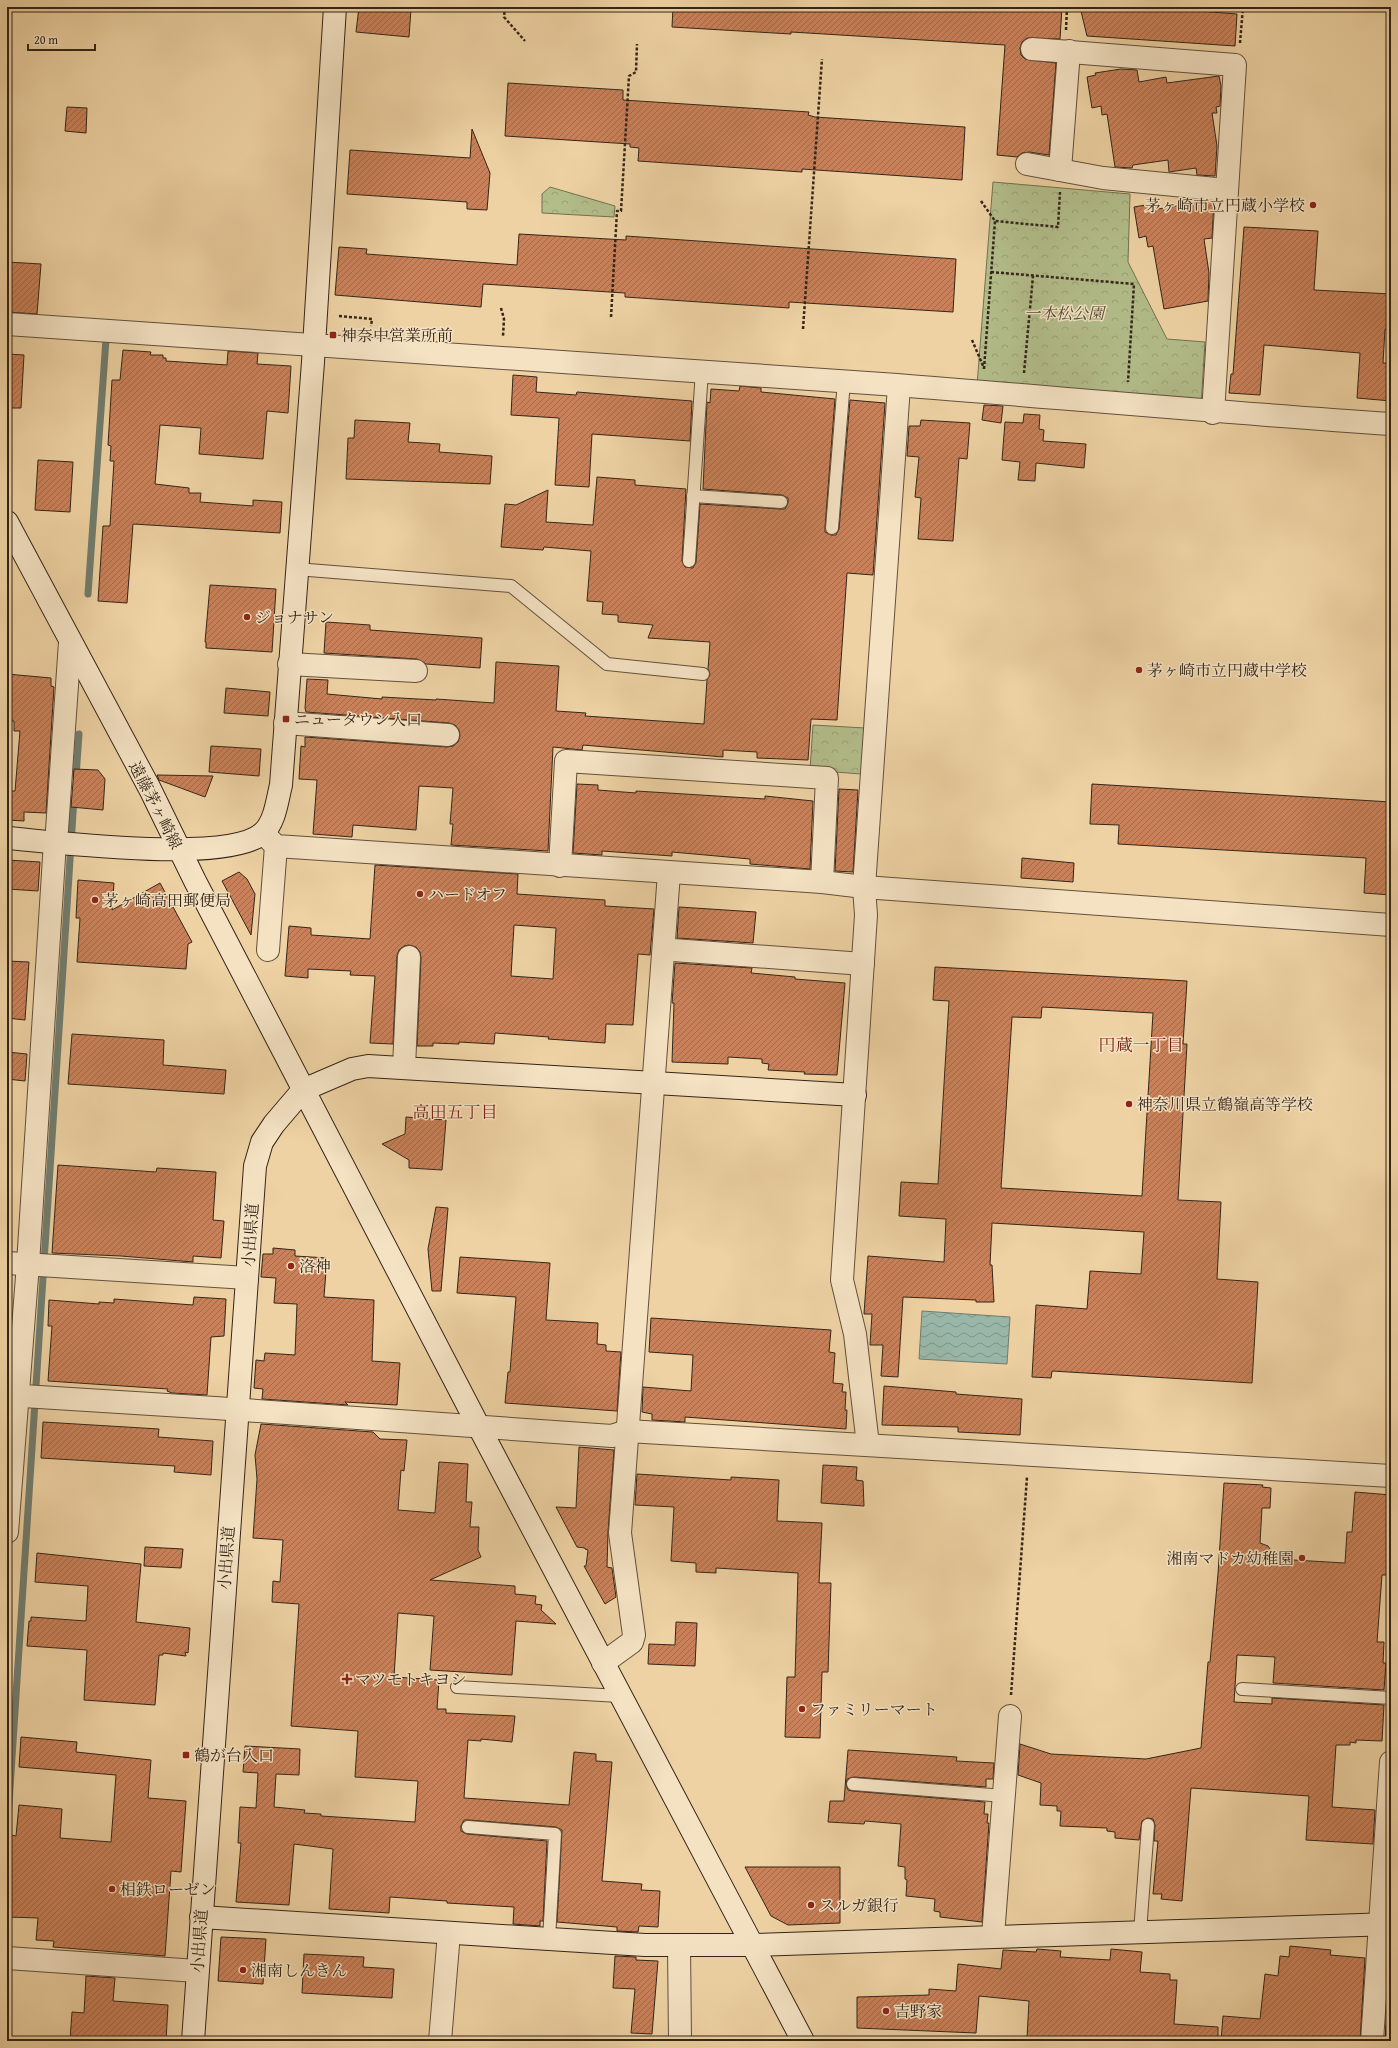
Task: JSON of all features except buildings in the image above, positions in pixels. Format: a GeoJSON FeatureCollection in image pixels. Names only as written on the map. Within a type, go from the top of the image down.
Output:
{"type":"FeatureCollection","features":[{"type":"Feature","properties":{"kind":"street"},"geometry":{"type":"LineString","coordinates":[[268,950],[269,840],[281,785],[314,345],[336,7]]}},
{"type":"Feature","properties":{"kind":"street"},"geometry":{"type":"LineString","coordinates":[[1032,49],[1235,65],[1213,413]]}},
{"type":"Feature","properties":{"kind":"street"},"geometry":{"type":"LineString","coordinates":[[1060,170],[1069,51]]}},
{"type":"Feature","properties":{"kind":"street"},"geometry":{"type":"LineString","coordinates":[[1027,164],[1103,178],[1226,190]]}},
{"type":"Feature","properties":{"kind":"street"},"geometry":{"type":"LineString","coordinates":[[7,324],[702,371],[1213,413],[1391,424]]}},
{"type":"Feature","properties":{"kind":"street"},"geometry":{"type":"LineString","coordinates":[[868,1445],[855,1334],[842,1280],[866,915],[864,887],[899,386]]}},
{"type":"Feature","properties":{"kind":"street","name":"遠藤茅ヶ崎線"},"geometry":{"type":"LineString","coordinates":[[7,522],[150,789],[179,850],[478,1427],[754,1945],[803,2041]]}},
{"type":"Feature","properties":{"kind":"street"},"geometry":{"type":"LineString","coordinates":[[7,1532],[8,1493],[22,1396],[56,838],[70,642]]}},
{"type":"Feature","properties":{"kind":"street"},"geometry":{"type":"LineString","coordinates":[[289,664],[416,671]]}},
{"type":"Feature","properties":{"kind":"street"},"geometry":{"type":"LineString","coordinates":[[285,723],[448,735]]}},
{"type":"Feature","properties":{"kind":"street"},"geometry":{"type":"LineString","coordinates":[[560,866],[566,761],[827,778],[822,882]]}},
{"type":"Feature","properties":{"kind":"street"},"geometry":{"type":"LineString","coordinates":[[7,838],[56,838],[81,844],[179,850],[269,840],[560,866],[822,882],[864,887],[1391,925]]}},
{"type":"Feature","properties":{"kind":"street"},"geometry":{"type":"LineString","coordinates":[[603,1663],[632,1642],[634,1635],[620,1533],[669,873]]}},
{"type":"Feature","properties":{"kind":"street"},"geometry":{"type":"LineString","coordinates":[[673,950],[863,964]]}},
{"type":"Feature","properties":{"kind":"street"},"geometry":{"type":"LineString","coordinates":[[404,1068],[409,956]]}},
{"type":"Feature","properties":{"kind":"street"},"geometry":{"type":"LineString","coordinates":[[303,1090],[352,1069],[368,1066],[855,1095]]}},
{"type":"Feature","properties":{"kind":"street","name":"小出県道"},"geometry":{"type":"LineString","coordinates":[[193,2041],[255,1166],[262,1142],[274,1124],[303,1090]]}},
{"type":"Feature","properties":{"kind":"street"},"geometry":{"type":"LineString","coordinates":[[29,1264],[247,1278]]}},
{"type":"Feature","properties":{"kind":"street"},"geometry":{"type":"LineString","coordinates":[[22,1396],[612,1436],[627,1431],[1391,1476]]}},
{"type":"Feature","properties":{"kind":"street"},"geometry":{"type":"LineString","coordinates":[[993,1936],[1010,1716]]}},
{"type":"Feature","properties":{"kind":"street"},"geometry":{"type":"LineString","coordinates":[[1372,2041],[1382,2018],[1391,1762]]}},
{"type":"Feature","properties":{"kind":"street"},"geometry":{"type":"LineString","coordinates":[[201,1917],[549,1940],[679,1945],[754,1945],[1385,1924]]}},
{"type":"Feature","properties":{"kind":"street"},"geometry":{"type":"LineString","coordinates":[[440,2041],[449,1933]]}},
{"type":"Feature","properties":{"kind":"street"},"geometry":{"type":"LineString","coordinates":[[679,1945],[680,2041]]}},
{"type":"Feature","properties":{"kind":"street"},"geometry":{"type":"LineString","coordinates":[[7,1958],[197,1971]]}},
{"type":"Feature","properties":{"kind":"lane"},"geometry":{"type":"LineString","coordinates":[[689,561],[702,371]]}},
{"type":"Feature","properties":{"kind":"lane"},"geometry":{"type":"LineString","coordinates":[[832,528],[844,382]]}},
{"type":"Feature","properties":{"kind":"lane"},"geometry":{"type":"LineString","coordinates":[[693,496],[781,502]]}},
{"type":"Feature","properties":{"kind":"lane"},"geometry":{"type":"LineString","coordinates":[[296,569],[511,586],[607,664],[703,674]]}},
{"type":"Feature","properties":{"kind":"lane"},"geometry":{"type":"LineString","coordinates":[[457,1687],[620,1696]]}},
{"type":"Feature","properties":{"kind":"lane"},"geometry":{"type":"LineString","coordinates":[[1242,1689],[1391,1698]]}},
{"type":"Feature","properties":{"kind":"lane"},"geometry":{"type":"LineString","coordinates":[[853,1784],[1004,1796]]}},
{"type":"Feature","properties":{"kind":"lane"},"geometry":{"type":"LineString","coordinates":[[1140,1932],[1148,1825]]}},
{"type":"Feature","properties":{"kind":"lane"},"geometry":{"type":"LineString","coordinates":[[468,1827],[555,1834],[549,1940]]}},
{"type":"Feature","properties":{"kind":"path"},"geometry":{"type":"LineString","coordinates":[[505,7],[504,17],[525,41]]}},
{"type":"Feature","properties":{"kind":"path"},"geometry":{"type":"LineString","coordinates":[[1235,65],[1239,58],[1243,7]]}},
{"type":"Feature","properties":{"kind":"path"},"geometry":{"type":"LineString","coordinates":[[1368,7],[1391,9]]}},
{"type":"Feature","properties":{"kind":"path"},"geometry":{"type":"LineString","coordinates":[[611,317],[617,211],[621,211],[629,76],[636,72],[638,44]]}},
{"type":"Feature","properties":{"kind":"path"},"geometry":{"type":"LineString","coordinates":[[803,329],[822,59]]}},
{"type":"Feature","properties":{"kind":"path"},"geometry":{"type":"LineString","coordinates":[[995,221],[1058,227],[1060,170]]}},
{"type":"Feature","properties":{"kind":"path"},"geometry":{"type":"LineString","coordinates":[[972,340],[984,369],[995,221],[981,201]]}},
{"type":"Feature","properties":{"kind":"path"},"geometry":{"type":"LineString","coordinates":[[991,272],[1134,284],[1128,383]]}},
{"type":"Feature","properties":{"kind":"path"},"geometry":{"type":"LineString","coordinates":[[1024,373],[1033,276]]}},
{"type":"Feature","properties":{"kind":"path"},"geometry":{"type":"LineString","coordinates":[[1010,1716],[1028,1454]]}},
{"type":"Feature","properties":{"kind":"green space","name":"一本松公園"},"geometry":{"type":"Polygon","coordinates":[[[993,182],[1130,194],[1128,262],[1167,339],[1205,342],[1201,406],[977,385],[993,182]]]}},
{"type":"Feature","properties":{"kind":"green space"},"geometry":{"type":"Polygon","coordinates":[[[550,187],[615,206],[614,217],[542,213],[542,194],[550,187]]]}},
{"type":"Feature","properties":{"kind":"green space"},"geometry":{"type":"Polygon","coordinates":[[[813,725],[865,728],[861,774],[810,770],[813,725]]]}},
{"type":"Feature","properties":{"kind":"water"},"geometry":{"type":"Polygon","coordinates":[[[922,1311],[1010,1317],[1007,1364],[919,1359],[922,1311]]]}},
{"type":"Feature","properties":{"kind":"waterway"},"geometry":{"type":"LineString","coordinates":[[88,594],[106,339]]}},
{"type":"Feature","properties":{"kind":"waterway"},"geometry":{"type":"LineString","coordinates":[[76,777],[79,734]]}},
{"type":"Feature","properties":{"kind":"waterway"},"geometry":{"type":"LineString","coordinates":[[7,1835],[74,798]]}},
{"type":"Feature","properties":{"kind":"place","name":"茅ヶ崎市立円蔵小学校"},"geometry":{"type":"Point","coordinates":[1313,205]}},
{"type":"Feature","properties":{"kind":"place","name":"神奈中営業所前"},"geometry":{"type":"Point","coordinates":[333,335]}},
{"type":"Feature","properties":{"kind":"place","name":"ジョナサン"},"geometry":{"type":"Point","coordinates":[247,617]}},
{"type":"Feature","properties":{"kind":"place","name":"茅ヶ崎市立円蔵中学校"},"geometry":{"type":"Point","coordinates":[1139,670]}},
{"type":"Feature","properties":{"kind":"place","name":"ニュータウン入口"},"geometry":{"type":"Point","coordinates":[286,719]}},
{"type":"Feature","properties":{"kind":"place","name":"ハードオフ"},"geometry":{"type":"Point","coordinates":[420,894]}},
{"type":"Feature","properties":{"kind":"place","name":"茅ヶ崎高田郵便局"},"geometry":{"type":"Point","coordinates":[95,900]}},
{"type":"Feature","properties":{"kind":"place","name":"神奈川県立鶴嶺高等学校"},"geometry":{"type":"Point","coordinates":[1129,1104]}},
{"type":"Feature","properties":{"kind":"place","name":"洛神"},"geometry":{"type":"Point","coordinates":[291,1266]}},
{"type":"Feature","properties":{"kind":"place","name":"湘南マドカ幼稚園"},"geometry":{"type":"Point","coordinates":[1302,1558]}},
{"type":"Feature","properties":{"kind":"place","name":"マツモトキヨシ"},"geometry":{"type":"Point","coordinates":[347,1679]}},
{"type":"Feature","properties":{"kind":"place","name":"ファミリーマート"},"geometry":{"type":"Point","coordinates":[802,1709]}},
{"type":"Feature","properties":{"kind":"place","name":"鶴が台入口"},"geometry":{"type":"Point","coordinates":[186,1755]}},
{"type":"Feature","properties":{"kind":"place","name":"相鉄ローゼン"},"geometry":{"type":"Point","coordinates":[112,1889]}},
{"type":"Feature","properties":{"kind":"place","name":"スルガ銀行"},"geometry":{"type":"Point","coordinates":[811,1905]}},
{"type":"Feature","properties":{"kind":"place","name":"湘南しんきん"},"geometry":{"type":"Point","coordinates":[243,1970]}},
{"type":"Feature","properties":{"kind":"place","name":"吉野家"},"geometry":{"type":"Point","coordinates":[886,2011]}},
{"type":"Feature","properties":{"kind":"district","name":"円蔵一丁目"},"geometry":{"type":"Point","coordinates":[1141,1044]}},
{"type":"Feature","properties":{"kind":"district","name":"高田五丁目"},"geometry":{"type":"Point","coordinates":[455,1111]}}]}
